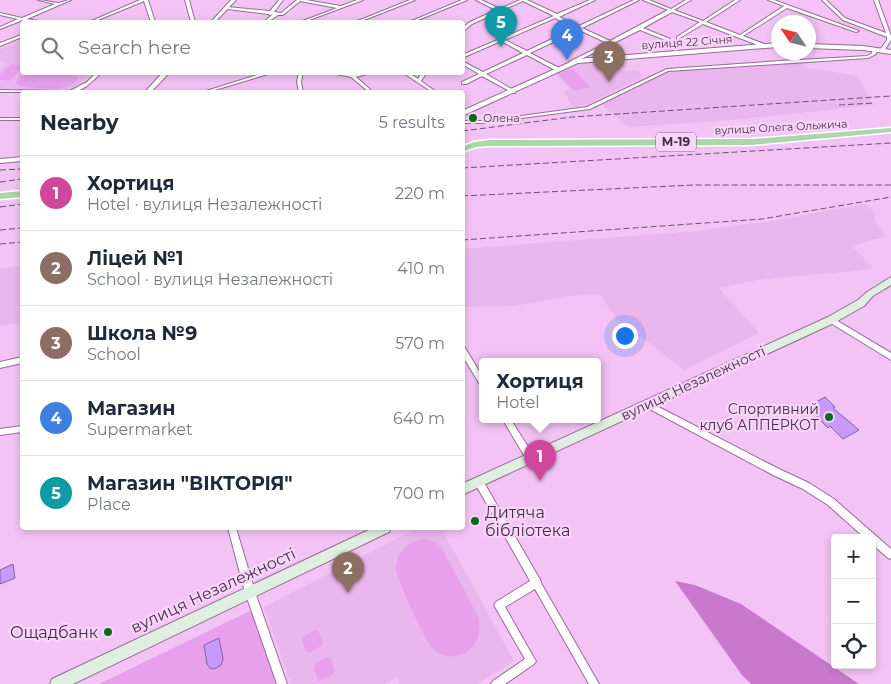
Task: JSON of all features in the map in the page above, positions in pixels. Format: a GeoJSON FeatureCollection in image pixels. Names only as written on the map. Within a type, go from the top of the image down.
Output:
{"type":"FeatureCollection","features":[{"type":"Feature","properties":{"kind":"highway","name":"вулиця Олега Ольжича"},"geometry":{"type":"LineString","coordinates":[[465,149],[474,145],[490,143],[751,142],[891,130]]}},
{"type":"Feature","properties":{"kind":"highway"},"geometry":{"type":"LineString","coordinates":[[0,196],[20,194]]}},
{"type":"Feature","properties":{"kind":"main road","name":"вулиця Незалежності"},"geometry":{"type":"LineString","coordinates":[[465,489],[830,320],[861,303],[870,294],[891,280]]}},
{"type":"Feature","properties":{"kind":"main road","name":"вулиця Незалежності"},"geometry":{"type":"LineString","coordinates":[[56,684],[381,530]]}},
{"type":"Feature","properties":{"kind":"street"},"geometry":{"type":"LineString","coordinates":[[40,0],[58,4]]}},
{"type":"Feature","properties":{"kind":"street"},"geometry":{"type":"LineString","coordinates":[[0,28],[69,0]]}},
{"type":"Feature","properties":{"kind":"street"},"geometry":{"type":"LineString","coordinates":[[95,20],[145,0],[152,20]]}},
{"type":"Feature","properties":{"kind":"street"},"geometry":{"type":"LineString","coordinates":[[187,0],[192,20]]}},
{"type":"Feature","properties":{"kind":"street"},"geometry":{"type":"LineString","coordinates":[[215,20],[234,0]]}},
{"type":"Feature","properties":{"kind":"street"},"geometry":{"type":"LineString","coordinates":[[268,20],[282,0]]}},
{"type":"Feature","properties":{"kind":"street"},"geometry":{"type":"LineString","coordinates":[[227,8],[273,14],[285,13],[299,0],[342,8]]}},
{"type":"Feature","properties":{"kind":"street"},"geometry":{"type":"LineString","coordinates":[[308,20],[361,0]]}},
{"type":"Feature","properties":{"kind":"street"},"geometry":{"type":"LineString","coordinates":[[362,20],[413,0]]}},
{"type":"Feature","properties":{"kind":"street"},"geometry":{"type":"LineString","coordinates":[[416,20],[465,0]]}},
{"type":"Feature","properties":{"kind":"street"},"geometry":{"type":"LineString","coordinates":[[478,0],[499,10]]}},
{"type":"Feature","properties":{"kind":"street"},"geometry":{"type":"LineString","coordinates":[[465,28],[471,23],[524,0],[610,43]]}},
{"type":"Feature","properties":{"kind":"street"},"geometry":{"type":"LineString","coordinates":[[465,55],[593,0]]}},
{"type":"Feature","properties":{"kind":"street"},"geometry":{"type":"LineString","coordinates":[[464,83],[637,0]]}},
{"type":"Feature","properties":{"kind":"street"},"geometry":{"type":"LineString","coordinates":[[645,0],[765,46]]}},
{"type":"Feature","properties":{"kind":"street"},"geometry":{"type":"LineString","coordinates":[[568,64],[640,28],[689,0]]}},
{"type":"Feature","properties":{"kind":"street"},"geometry":{"type":"LineString","coordinates":[[678,38],[738,0]]}},
{"type":"Feature","properties":{"kind":"street"},"geometry":{"type":"LineString","coordinates":[[770,0],[857,31]]}},
{"type":"Feature","properties":{"kind":"street"},"geometry":{"type":"LineString","coordinates":[[824,0],[844,19],[888,36]]}},
{"type":"Feature","properties":{"kind":"street"},"geometry":{"type":"LineString","coordinates":[[876,0],[889,40],[882,50]]}},
{"type":"Feature","properties":{"kind":"street"},"geometry":{"type":"LineString","coordinates":[[741,36],[787,6]]}},
{"type":"Feature","properties":{"kind":"street"},"geometry":{"type":"LineString","coordinates":[[0,14],[27,20]]}},
{"type":"Feature","properties":{"kind":"street"},"geometry":{"type":"LineString","coordinates":[[640,28],[669,40]]}},
{"type":"Feature","properties":{"kind":"street"},"geometry":{"type":"LineString","coordinates":[[0,45],[20,37]]}},
{"type":"Feature","properties":{"kind":"street"},"geometry":{"type":"LineString","coordinates":[[502,40],[557,69]]}},
{"type":"Feature","properties":{"kind":"street","name":"вулиця 22 Січня"},"geometry":{"type":"LineString","coordinates":[[465,113],[513,92],[568,64],[581,61],[771,46]]}},
{"type":"Feature","properties":{"kind":"street"},"geometry":{"type":"LineString","coordinates":[[816,46],[875,49],[891,52]]}},
{"type":"Feature","properties":{"kind":"street"},"geometry":{"type":"LineString","coordinates":[[465,122],[484,122],[588,108],[667,70],[868,57],[874,54],[875,49]]}},
{"type":"Feature","properties":{"kind":"street"},"geometry":{"type":"LineString","coordinates":[[465,64],[513,92]]}},
{"type":"Feature","properties":{"kind":"street"},"geometry":{"type":"LineString","coordinates":[[74,90],[89,82],[97,75]]}},
{"type":"Feature","properties":{"kind":"street"},"geometry":{"type":"LineString","coordinates":[[150,90],[164,75]]}},
{"type":"Feature","properties":{"kind":"street"},"geometry":{"type":"LineString","coordinates":[[225,90],[265,75]]}},
{"type":"Feature","properties":{"kind":"street"},"geometry":{"type":"LineString","coordinates":[[300,75],[301,90]]}},
{"type":"Feature","properties":{"kind":"street"},"geometry":{"type":"LineString","coordinates":[[346,75],[357,75]]}},
{"type":"Feature","properties":{"kind":"street"},"geometry":{"type":"LineString","coordinates":[[408,75],[431,90]]}},
{"type":"Feature","properties":{"kind":"street"},"geometry":{"type":"LineString","coordinates":[[418,82],[423,75]]}},
{"type":"Feature","properties":{"kind":"street"},"geometry":{"type":"LineString","coordinates":[[352,76],[369,90]]}},
{"type":"Feature","properties":{"kind":"street"},"geometry":{"type":"LineString","coordinates":[[0,91],[20,91]]}},
{"type":"Feature","properties":{"kind":"street"},"geometry":{"type":"LineString","coordinates":[[1,121],[20,119]]}},
{"type":"Feature","properties":{"kind":"street"},"geometry":{"type":"LineString","coordinates":[[0,162],[20,159]]}},
{"type":"Feature","properties":{"kind":"street"},"geometry":{"type":"LineString","coordinates":[[830,320],[891,356]]}},
{"type":"Feature","properties":{"kind":"street"},"geometry":{"type":"LineString","coordinates":[[465,353],[479,377]]}},
{"type":"Feature","properties":{"kind":"street"},"geometry":{"type":"LineString","coordinates":[[0,365],[20,360]]}},
{"type":"Feature","properties":{"kind":"street"},"geometry":{"type":"LineString","coordinates":[[647,404],[806,486],[831,502],[867,534]]}},
{"type":"Feature","properties":{"kind":"street"},"geometry":{"type":"LineString","coordinates":[[509,423],[531,459]]}},
{"type":"Feature","properties":{"kind":"street"},"geometry":{"type":"LineString","coordinates":[[0,432],[20,430]]}},
{"type":"Feature","properties":{"kind":"street"},"geometry":{"type":"LineString","coordinates":[[480,482],[594,684]]}},
{"type":"Feature","properties":{"kind":"street"},"geometry":{"type":"LineString","coordinates":[[233,530],[250,592],[282,684]]}},
{"type":"Feature","properties":{"kind":"street"},"geometry":{"type":"LineString","coordinates":[[876,542],[891,555]]}},
{"type":"Feature","properties":{"kind":"street"},"geometry":{"type":"LineString","coordinates":[[496,684],[531,661],[499,605],[537,582]]}},
{"type":"Feature","properties":{"kind":"shaded area"},"geometry":{"type":"Polygon","coordinates":[[[20,41],[20,65],[11,64],[0,74],[0,69],[7,62],[0,62],[0,49],[20,41]]]}},
{"type":"Feature","properties":{"kind":"shaded area"},"geometry":{"type":"Polygon","coordinates":[[[609,60],[618,71],[638,70],[643,77],[589,104],[572,107],[564,91],[570,90],[554,72],[570,65],[609,60]]]}},
{"type":"Feature","properties":{"kind":"shaded area"},"geometry":{"type":"Polygon","coordinates":[[[798,61],[803,67],[857,76],[874,105],[734,120],[628,127],[600,103],[667,70],[798,61]]]}},
{"type":"Feature","properties":{"kind":"shaded area"},"geometry":{"type":"Polygon","coordinates":[[[11,64],[20,65],[20,70],[9,81],[0,80],[0,74],[11,64]]]}},
{"type":"Feature","properties":{"kind":"shaded area"},"geometry":{"type":"Polygon","coordinates":[[[573,69],[590,87],[574,91],[557,73],[573,69]]]}},
{"type":"Feature","properties":{"kind":"shaded area"},"geometry":{"type":"Polygon","coordinates":[[[20,70],[20,75],[25,75],[16,79],[16,84],[20,86],[64,88],[75,83],[78,79],[76,75],[90,75],[70,90],[0,89],[0,80],[9,81],[20,70]]]}},
{"type":"Feature","properties":{"kind":"shaded area"},"geometry":{"type":"Polygon","coordinates":[[[24,75],[75,75],[78,78],[68,87],[52,89],[20,86],[16,84],[17,78],[24,75]]]}},
{"type":"Feature","properties":{"kind":"shaded area"},"geometry":{"type":"Polygon","coordinates":[[[865,204],[875,213],[875,221],[886,236],[852,246],[874,269],[756,280],[719,288],[759,333],[684,370],[615,317],[599,294],[567,296],[516,306],[465,307],[465,249],[697,231],[783,219],[865,204]]]}},
{"type":"Feature","properties":{"kind":"shaded area"},"geometry":{"type":"Polygon","coordinates":[[[20,265],[20,323],[0,326],[0,269],[20,265]]]}},
{"type":"Feature","properties":{"kind":"shaded area"},"geometry":{"type":"Polygon","coordinates":[[[413,530],[442,530],[514,661],[477,684],[400,684],[397,677],[385,684],[291,684],[264,607],[413,530]],[[416,540],[408,544],[396,562],[396,572],[436,651],[445,655],[477,639],[480,629],[479,618],[416,540]]]}},
{"type":"Feature","properties":{"kind":"shaded area"},"geometry":{"type":"Polygon","coordinates":[[[425,539],[433,541],[441,547],[479,618],[480,627],[477,640],[469,650],[457,656],[444,656],[431,647],[414,615],[396,572],[397,559],[403,549],[412,542],[425,539]]]}},
{"type":"Feature","properties":{"kind":"shaded area"},"geometry":{"type":"Polygon","coordinates":[[[675,581],[695,585],[741,604],[831,665],[831,669],[837,669],[859,684],[751,684],[742,675],[675,581]]]}},
{"type":"Feature","properties":{"kind":"shaded area"},"geometry":{"type":"Polygon","coordinates":[[[252,610],[276,684],[99,684],[252,610]]]}},
{"type":"Feature","properties":{"kind":"shaded area"},"geometry":{"type":"Polygon","coordinates":[[[316,630],[319,632],[323,643],[320,647],[309,653],[305,650],[302,639],[316,630]]]}},
{"type":"Feature","properties":{"kind":"shaded area"},"geometry":{"type":"Polygon","coordinates":[[[327,657],[331,659],[335,671],[332,675],[318,681],[314,668],[317,662],[327,657]]]}},
{"type":"Feature","properties":{"kind":"building","name":"Спортивний клуб АППЕРКОТ"},"geometry":{"type":"Polygon","coordinates":[[[825,397],[835,407],[833,408],[859,430],[843,439],[830,426],[828,428],[809,406],[825,397]]]}},
{"type":"Feature","properties":{"kind":"building"},"geometry":{"type":"Polygon","coordinates":[[[13,564],[15,578],[0,584],[0,570],[13,564]]]}},
{"type":"Feature","properties":{"kind":"building"},"geometry":{"type":"Polygon","coordinates":[[[219,638],[223,659],[221,665],[211,669],[207,664],[204,645],[219,638]]]}},
{"type":"Feature","properties":{"kind":"railway"},"geometry":{"type":"LineString","coordinates":[[465,131],[572,117],[891,96]]}},
{"type":"Feature","properties":{"kind":"railway"},"geometry":{"type":"LineString","coordinates":[[839,105],[874,103]]}},
{"type":"Feature","properties":{"kind":"railway"},"geometry":{"type":"LineString","coordinates":[[465,168],[891,143]]}},
{"type":"Feature","properties":{"kind":"railway"},"geometry":{"type":"LineString","coordinates":[[0,170],[20,169]]}},
{"type":"Feature","properties":{"kind":"railway"},"geometry":{"type":"LineString","coordinates":[[0,182],[20,179]]}},
{"type":"Feature","properties":{"kind":"railway"},"geometry":{"type":"LineString","coordinates":[[465,196],[694,185],[891,185]]}},
{"type":"Feature","properties":{"kind":"railway"},"geometry":{"type":"LineString","coordinates":[[465,240],[762,219],[891,197]]}},
{"type":"Feature","properties":{"kind":"railway"},"geometry":{"type":"LineString","coordinates":[[0,207],[20,204]]}},
{"type":"Feature","properties":{"kind":"railway"},"geometry":{"type":"LineString","coordinates":[[0,230],[20,228]]}},
{"type":"Feature","properties":{"kind":"railway"},"geometry":{"type":"LineString","coordinates":[[0,244],[20,242]]}},
{"type":"Feature","properties":{"kind":"place","name":"Магазин \"ВІКТОРІЯ\""},"geometry":{"type":"Point","coordinates":[501,47]}},
{"type":"Feature","properties":{"kind":"place","name":"Магазин"},"geometry":{"type":"Point","coordinates":[567,60]}},
{"type":"Feature","properties":{"kind":"place","name":"Школа №9"},"geometry":{"type":"Point","coordinates":[609,82]}},
{"type":"Feature","properties":{"kind":"place","name":"Олена"},"geometry":{"type":"Point","coordinates":[473,118]}},
{"type":"Feature","properties":{"kind":"place","name":"Спортивний клуб АППЕРКОТ"},"geometry":{"type":"Point","coordinates":[829,417]}},
{"type":"Feature","properties":{"kind":"place","name":"Хортиця"},"geometry":{"type":"Point","coordinates":[540,481]}},
{"type":"Feature","properties":{"kind":"place","name":"Дитяча бібліотека"},"geometry":{"type":"Point","coordinates":[475,521]}},
{"type":"Feature","properties":{"kind":"place","name":"Ліцей №1"},"geometry":{"type":"Point","coordinates":[348,593]}},
{"type":"Feature","properties":{"kind":"place","name":"Ощадбанк"},"geometry":{"type":"Point","coordinates":[108,632]}}]}
